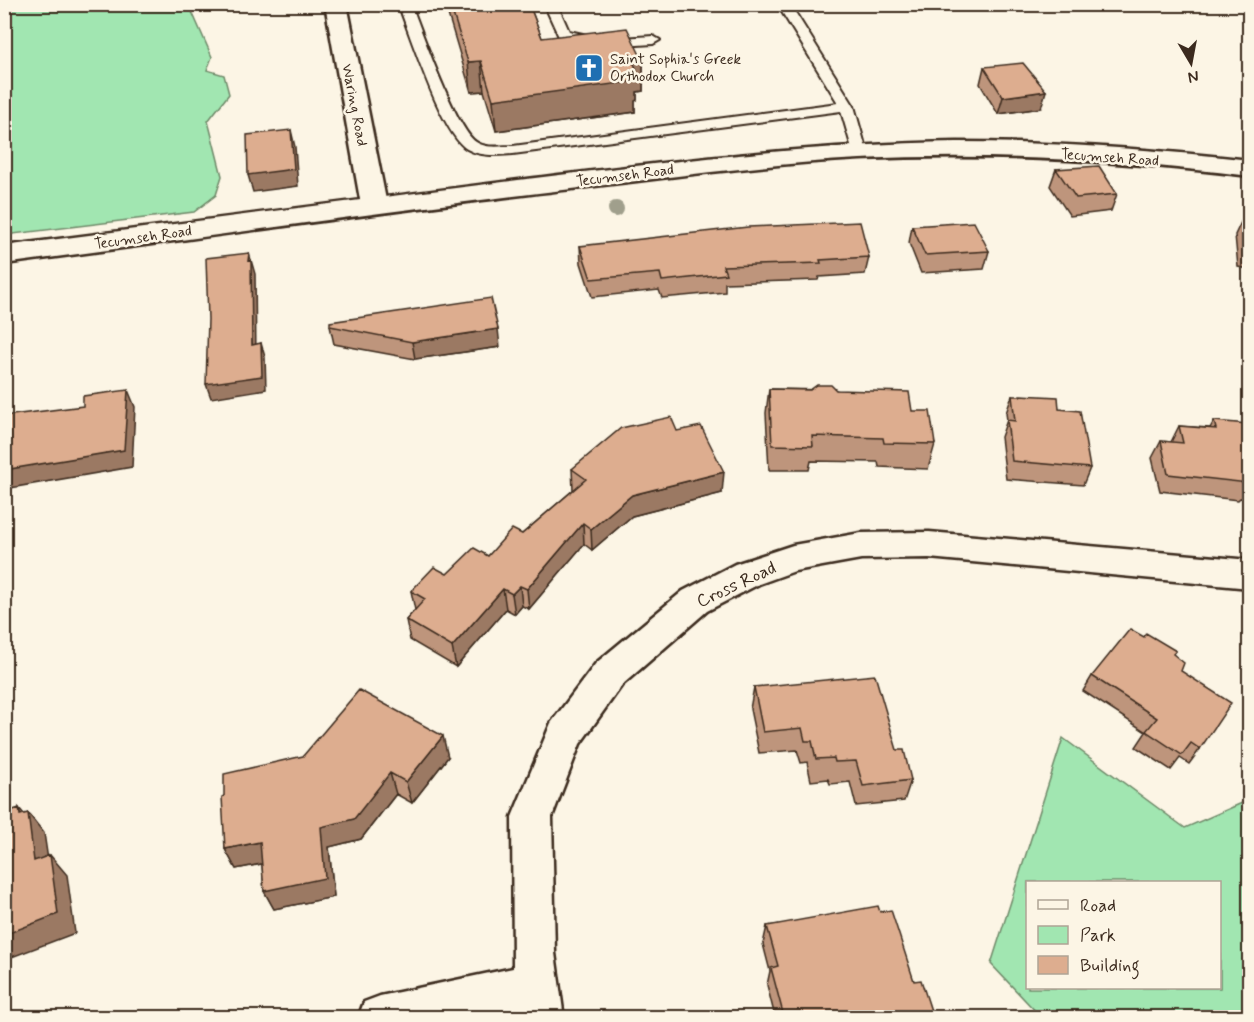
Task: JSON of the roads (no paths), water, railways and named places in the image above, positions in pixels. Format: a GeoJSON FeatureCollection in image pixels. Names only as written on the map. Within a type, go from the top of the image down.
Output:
{"type":"FeatureCollection","features":[{"type":"Feature","properties":{"kind":"street","name":"Waring Road"},"geometry":{"type":"LineString","coordinates":[[336,4],[374,205]]}},
{"type":"Feature","properties":{"kind":"street","name":"Tecumseh Road"},"geometry":{"type":"LineString","coordinates":[[4,255],[374,205],[696,166],[860,152],[959,149],[1091,154],[1250,168]]}},
{"type":"Feature","properties":{"kind":"street","name":"Cross Road"},"geometry":{"type":"LineString","coordinates":[[540,1001],[533,953],[532,817],[564,735],[609,674],[694,601],[747,574],[793,558],[861,546],[929,545],[1248,576]]}},
{"type":"Feature","properties":{"kind":"street"},"geometry":{"type":"LineString","coordinates":[[380,1017],[540,1001]]}},
{"type":"Feature","properties":{"kind":"lane"},"geometry":{"type":"LineString","coordinates":[[404,4],[453,124],[463,140],[476,150],[513,150],[695,124],[847,106]]}},
{"type":"Feature","properties":{"kind":"lane"},"geometry":{"type":"LineString","coordinates":[[550,4],[564,34],[606,44],[653,40]]}},
{"type":"Feature","properties":{"kind":"lane"},"geometry":{"type":"LineString","coordinates":[[783,4],[847,106],[860,152]]}},
{"type":"Feature","properties":{"kind":"place","name":"Saint Sophia's Greek Orthodox Church"},"geometry":{"type":"Point","coordinates":[589,68]}}]}
